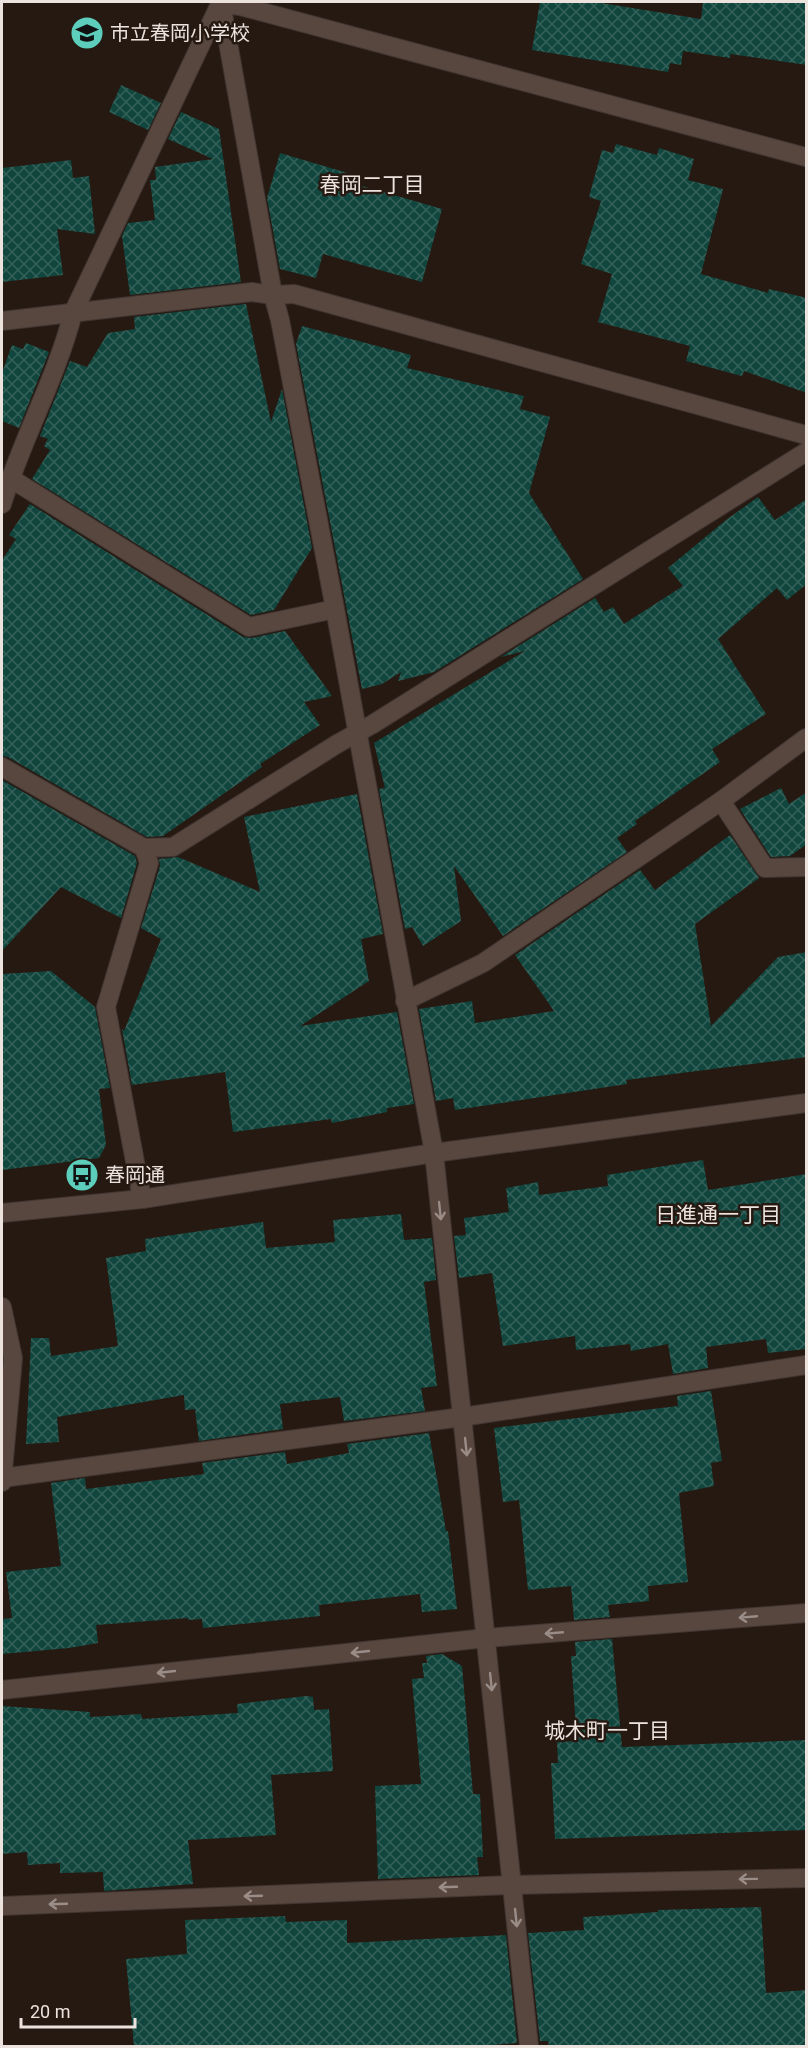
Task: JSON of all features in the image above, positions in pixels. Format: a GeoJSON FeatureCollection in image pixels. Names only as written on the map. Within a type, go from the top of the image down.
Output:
{"type":"FeatureCollection","features":[{"type":"Feature","properties":{"kind":"street"},"geometry":{"type":"LineString","coordinates":[[221,2],[807,157]]}},
{"type":"Feature","properties":{"kind":"street"},"geometry":{"type":"LineString","coordinates":[[221,2],[273,295],[280,320],[335,609],[434,1153],[529,2046]]}},
{"type":"Feature","properties":{"kind":"street"},"geometry":{"type":"LineString","coordinates":[[2,504],[10,478],[67,339],[73,313],[221,2]]}},
{"type":"Feature","properties":{"kind":"street"},"geometry":{"type":"LineString","coordinates":[[2,321],[252,292],[273,295],[294,294],[807,435]]}},
{"type":"Feature","properties":{"kind":"street"},"geometry":{"type":"LineString","coordinates":[[2,767],[144,848],[173,847],[807,452]]}},
{"type":"Feature","properties":{"kind":"street"},"geometry":{"type":"LineString","coordinates":[[10,478],[249,627],[335,609]]}},
{"type":"Feature","properties":{"kind":"street"},"geometry":{"type":"LineString","coordinates":[[405,1001],[483,963],[721,801],[807,738]]}},
{"type":"Feature","properties":{"kind":"street"},"geometry":{"type":"LineString","coordinates":[[721,801],[765,868],[807,867]]}},
{"type":"Feature","properties":{"kind":"street"},"geometry":{"type":"LineString","coordinates":[[142,1199],[106,1006],[149,863],[144,848]]}},
{"type":"Feature","properties":{"kind":"street"},"geometry":{"type":"LineString","coordinates":[[2,1213],[142,1199],[434,1153],[807,1103]]}},
{"type":"Feature","properties":{"kind":"street"},"geometry":{"type":"LineString","coordinates":[[2,1307],[13,1358],[2,1479],[462,1416],[807,1365]]}},
{"type":"Feature","properties":{"kind":"street"},"geometry":{"type":"LineString","coordinates":[[2,1690],[486,1638],[807,1613]]}},
{"type":"Feature","properties":{"kind":"street"},"geometry":{"type":"LineString","coordinates":[[2,1906],[512,1885],[807,1878]]}},
{"type":"Feature","properties":{"kind":"building"},"geometry":{"type":"Polygon","coordinates":[[[540,2],[595,2],[701,19],[703,2],[807,2],[807,65],[730,54],[730,58],[683,51],[681,65],[670,63],[668,72],[532,50],[540,2]]]}},
{"type":"Feature","properties":{"kind":"building"},"geometry":{"type":"Polygon","coordinates":[[[121,85],[161,103],[148,130],[109,112],[121,85]]]}},
{"type":"Feature","properties":{"kind":"building"},"geometry":{"type":"Polygon","coordinates":[[[181,112],[219,129],[241,282],[130,295],[122,236],[128,223],[155,220],[150,180],[156,180],[155,167],[213,159],[168,139],[181,112]]]}},
{"type":"Feature","properties":{"kind":"building"},"geometry":{"type":"Polygon","coordinates":[[[616,144],[657,155],[659,148],[694,159],[688,180],[723,189],[701,274],[768,293],[769,289],[807,298],[807,393],[744,371],[742,376],[686,361],[690,346],[598,322],[612,274],[581,264],[601,201],[589,197],[602,150],[613,153],[616,144]]]}},
{"type":"Feature","properties":{"kind":"building"},"geometry":{"type":"Polygon","coordinates":[[[280,153],[361,177],[359,185],[442,209],[422,282],[323,254],[316,278],[280,269],[267,198],[280,153]]]}},
{"type":"Feature","properties":{"kind":"building"},"geometry":{"type":"Polygon","coordinates":[[[71,160],[73,178],[89,176],[95,234],[57,229],[63,275],[2,282],[2,168],[71,160]]]}},
{"type":"Feature","properties":{"kind":"building"},"geometry":{"type":"Polygon","coordinates":[[[246,304],[271,422],[282,389],[312,548],[274,610],[251,615],[32,479],[50,450],[44,446],[48,439],[40,436],[70,361],[87,367],[108,333],[135,329],[134,317],[246,304]]]}},
{"type":"Feature","properties":{"kind":"building"},"geometry":{"type":"Polygon","coordinates":[[[302,326],[411,355],[407,368],[524,396],[520,409],[550,417],[529,493],[583,579],[434,672],[398,681],[401,672],[382,684],[362,689],[296,344],[302,326]]]}},
{"type":"Feature","properties":{"kind":"building"},"geometry":{"type":"Polygon","coordinates":[[[26,343],[49,352],[19,428],[2,421],[2,373],[12,345],[23,349],[26,343]]]}},
{"type":"Feature","properties":{"kind":"building"},"geometry":{"type":"Polygon","coordinates":[[[758,497],[775,520],[807,499],[807,584],[787,600],[777,588],[718,639],[766,714],[712,749],[720,762],[635,821],[637,824],[617,838],[627,852],[503,936],[454,866],[461,921],[423,946],[412,927],[405,929],[379,789],[385,788],[374,743],[525,651],[501,657],[595,598],[604,612],[613,607],[624,624],[683,586],[668,568],[758,497]]]}},
{"type":"Feature","properties":{"kind":"building"},"geometry":{"type":"Polygon","coordinates":[[[30,504],[243,637],[251,638],[285,631],[332,696],[304,702],[320,725],[260,764],[262,767],[163,836],[147,837],[8,757],[2,756],[2,560],[16,539],[9,535],[30,504]]]}},
{"type":"Feature","properties":{"kind":"building"},"geometry":{"type":"Polygon","coordinates":[[[2,780],[135,856],[137,863],[121,918],[61,887],[2,951],[2,780]]]}},
{"type":"Feature","properties":{"kind":"building"},"geometry":{"type":"Polygon","coordinates":[[[781,788],[789,804],[807,792],[807,844],[790,856],[771,857],[740,809],[781,788]]]}},
{"type":"Feature","properties":{"kind":"building"},"geometry":{"type":"Polygon","coordinates":[[[357,794],[383,934],[361,939],[369,981],[300,1026],[397,1012],[414,1104],[387,1108],[387,1112],[332,1123],[331,1119],[233,1132],[225,1072],[132,1085],[122,1029],[124,1031],[161,939],[141,928],[160,866],[159,859],[178,857],[260,892],[244,817],[357,794]]]}},
{"type":"Feature","properties":{"kind":"building"},"geometry":{"type":"Polygon","coordinates":[[[730,835],[759,878],[695,924],[711,1026],[778,957],[807,952],[807,1057],[626,1080],[627,1084],[455,1110],[453,1098],[436,1101],[419,1009],[472,1001],[475,1023],[554,1011],[515,955],[640,870],[655,890],[730,835]]]}},
{"type":"Feature","properties":{"kind":"building"},"geometry":{"type":"Polygon","coordinates":[[[51,971],[95,1007],[110,1088],[99,1089],[106,1145],[99,1158],[2,1170],[2,974],[51,971]]]}},
{"type":"Feature","properties":{"kind":"building"},"geometry":{"type":"Polygon","coordinates":[[[703,1160],[708,1190],[807,1174],[807,1349],[768,1353],[766,1339],[706,1347],[708,1368],[673,1374],[668,1344],[631,1351],[630,1344],[576,1350],[575,1336],[503,1346],[492,1273],[459,1278],[454,1236],[466,1235],[464,1218],[509,1212],[506,1188],[538,1182],[539,1195],[608,1186],[607,1175],[703,1160]]]}},
{"type":"Feature","properties":{"kind":"building"},"geometry":{"type":"Polygon","coordinates":[[[401,1214],[404,1240],[432,1238],[436,1280],[424,1282],[437,1386],[421,1388],[425,1411],[344,1421],[340,1397],[280,1404],[283,1429],[199,1441],[195,1409],[185,1410],[184,1395],[57,1417],[59,1442],[26,1444],[31,1338],[49,1338],[51,1356],[118,1346],[106,1258],[146,1251],[145,1239],[263,1222],[266,1248],[335,1242],[333,1220],[401,1214]]]}},
{"type":"Feature","properties":{"kind":"building"},"geometry":{"type":"Polygon","coordinates":[[[711,1391],[722,1461],[711,1463],[714,1486],[679,1493],[688,1582],[648,1586],[649,1601],[608,1605],[610,1617],[574,1620],[571,1586],[528,1590],[519,1500],[503,1502],[494,1428],[678,1406],[677,1396],[711,1391]]]}},
{"type":"Feature","properties":{"kind":"building"},"geometry":{"type":"Polygon","coordinates":[[[429,1433],[446,1531],[448,1531],[457,1609],[422,1612],[420,1594],[319,1605],[320,1616],[203,1628],[202,1619],[188,1620],[188,1618],[96,1625],[98,1643],[2,1654],[2,1619],[12,1618],[6,1572],[61,1566],[51,1483],[85,1478],[86,1489],[204,1474],[202,1463],[285,1452],[287,1464],[349,1453],[347,1444],[429,1433]]]}},
{"type":"Feature","properties":{"kind":"building"},"geometry":{"type":"Polygon","coordinates":[[[612,1639],[622,1747],[807,1740],[807,1830],[555,1839],[551,1763],[558,1763],[557,1742],[577,1741],[571,1656],[576,1656],[575,1642],[612,1639]]]}},
{"type":"Feature","properties":{"kind":"building"},"geometry":{"type":"Polygon","coordinates":[[[442,1654],[462,1666],[473,1794],[480,1794],[483,1857],[477,1857],[479,1875],[378,1879],[375,1786],[421,1784],[412,1679],[424,1678],[422,1663],[427,1663],[426,1656],[442,1654]]]}},
{"type":"Feature","properties":{"kind":"building"},"geometry":{"type":"Polygon","coordinates":[[[313,1697],[314,1710],[329,1709],[333,1771],[271,1775],[276,1835],[188,1840],[193,1884],[104,1891],[103,1872],[60,1873],[60,1863],[28,1865],[27,1852],[2,1854],[2,1706],[90,1712],[90,1717],[141,1714],[142,1719],[238,1713],[237,1704],[313,1697]]]}},
{"type":"Feature","properties":{"kind":"building"},"geometry":{"type":"Polygon","coordinates":[[[761,1907],[766,1993],[807,1990],[807,2046],[549,2046],[548,2041],[540,2041],[528,1933],[584,1930],[583,1917],[658,1912],[658,1910],[761,1907]]]}},
{"type":"Feature","properties":{"kind":"building"},"geometry":{"type":"Polygon","coordinates":[[[285,1916],[286,1922],[347,1920],[347,1943],[506,1935],[517,2043],[480,2046],[134,2046],[126,1959],[187,1954],[185,1920],[285,1916]]]}},
{"type":"Feature","properties":{"kind":"place","name":"市立春岡小学校"},"geometry":{"type":"Point","coordinates":[87,33]}},
{"type":"Feature","properties":{"kind":"place","name":"春岡通"},"geometry":{"type":"Point","coordinates":[82,1175]}},
{"type":"Feature","properties":{"kind":"district","name":"春岡二丁目"},"geometry":{"type":"Point","coordinates":[372,185]}},
{"type":"Feature","properties":{"kind":"district","name":"日進通一丁目"},"geometry":{"type":"Point","coordinates":[718,1215]}},
{"type":"Feature","properties":{"kind":"district","name":"城木町一丁目"},"geometry":{"type":"Point","coordinates":[607,1731]}}]}
